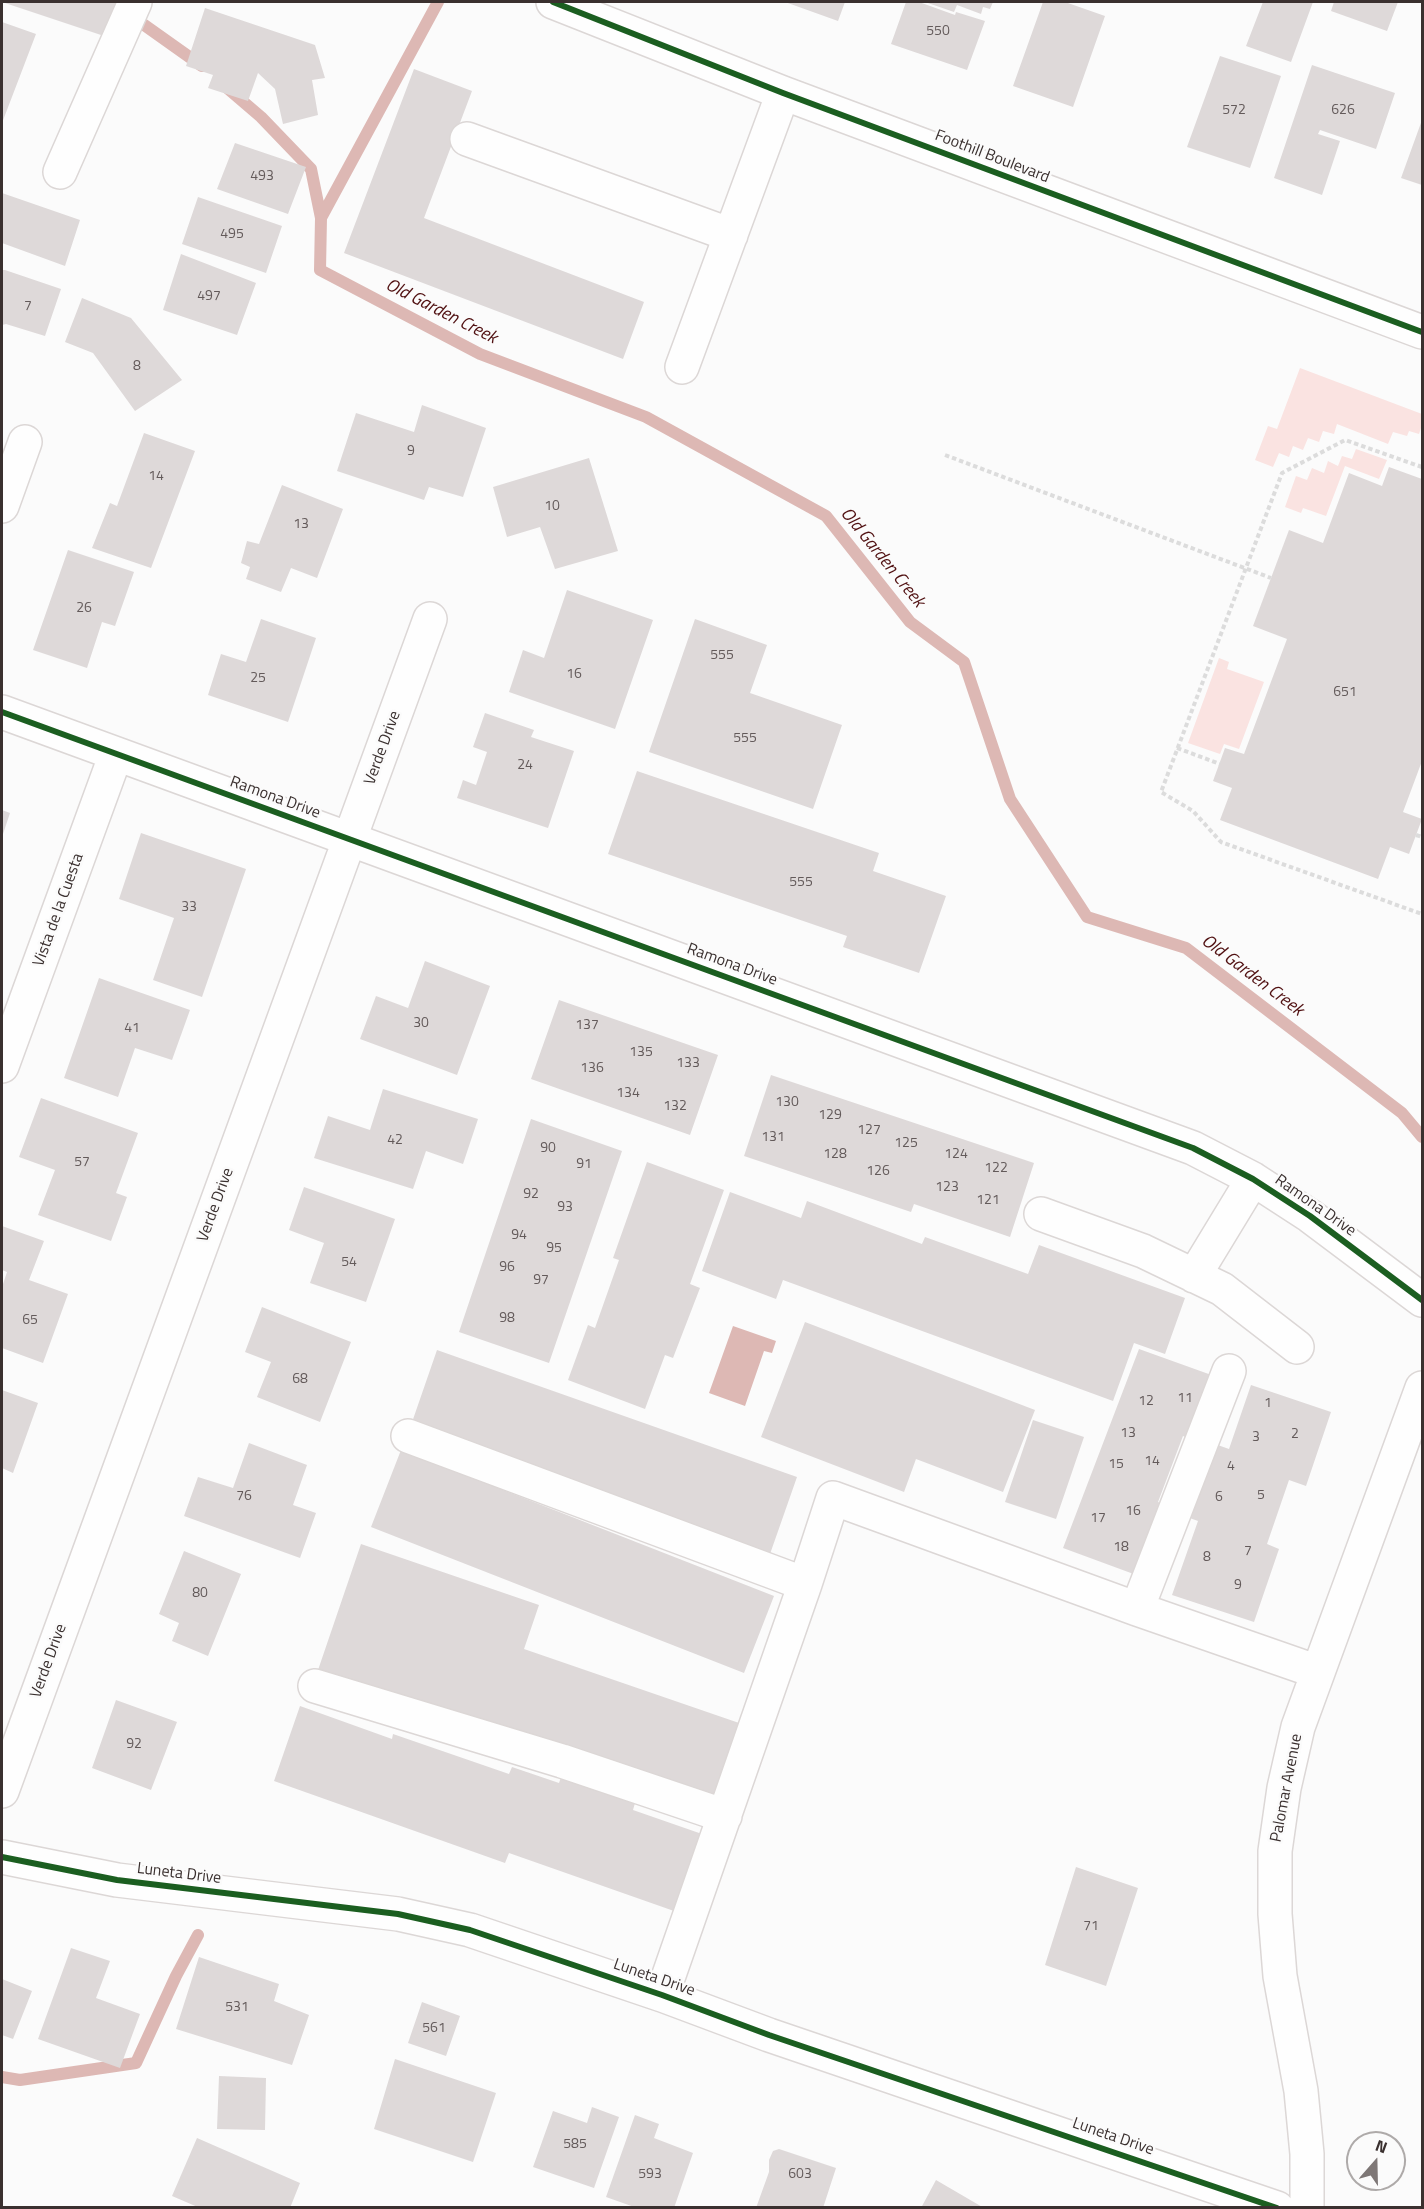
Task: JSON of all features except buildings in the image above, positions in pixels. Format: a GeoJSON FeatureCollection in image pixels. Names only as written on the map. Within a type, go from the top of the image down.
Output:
{"type":"FeatureCollection","features":[{"type":"Feature","properties":{"kind":"street"},"geometry":{"type":"LineString","coordinates":[[60,172],[135,2]]}},
{"type":"Feature","properties":{"kind":"street","name":"Foothill Boulevard"},"geometry":{"type":"LineString","coordinates":[[553,2],[783,93],[1422,332]]}},
{"type":"Feature","properties":{"kind":"street"},"geometry":{"type":"LineString","coordinates":[[682,367],[783,93]]}},
{"type":"Feature","properties":{"kind":"street"},"geometry":{"type":"LineString","coordinates":[[467,139],[731,236]]}},
{"type":"Feature","properties":{"kind":"street"},"geometry":{"type":"LineString","coordinates":[[2,506],[25,442]]}},
{"type":"Feature","properties":{"kind":"street","name":"Verde Drive"},"geometry":{"type":"LineString","coordinates":[[2,1791],[430,619]]}},
{"type":"Feature","properties":{"kind":"street","name":"Ramona Drive"},"geometry":{"type":"LineString","coordinates":[[2,712],[1193,1148],[1253,1179],[1310,1216],[1422,1300]]}},
{"type":"Feature","properties":{"kind":"street","name":"Vista de la Cuesta"},"geometry":{"type":"LineString","coordinates":[[2,1066],[116,754]]}},
{"type":"Feature","properties":{"kind":"street"},"geometry":{"type":"LineString","coordinates":[[1194,1276],[1253,1179]]}},
{"type":"Feature","properties":{"kind":"street"},"geometry":{"type":"LineString","coordinates":[[1041,1214],[1143,1251],[1222,1289],[1297,1347]]}},
{"type":"Feature","properties":{"kind":"street"},"geometry":{"type":"LineString","coordinates":[[1137,1610],[1229,1371]]}},
{"type":"Feature","properties":{"kind":"street","name":"Palomar Avenue"},"geometry":{"type":"LineString","coordinates":[[1307,2208],[1307,2154],[1301,2091],[1280,1976],[1275,1914],[1275,1851],[1284,1788],[1296,1737],[1422,1388]]}},
{"type":"Feature","properties":{"kind":"street"},"geometry":{"type":"LineString","coordinates":[[408,1436],[805,1584]]}},
{"type":"Feature","properties":{"kind":"street"},"geometry":{"type":"LineString","coordinates":[[662,1995],[833,1498],[1137,1610],[1318,1672]]}},
{"type":"Feature","properties":{"kind":"street"},"geometry":{"type":"LineString","coordinates":[[315,1686],[562,1761],[725,1816]]}},
{"type":"Feature","properties":{"kind":"street","name":"Luneta Drive"},"geometry":{"type":"LineString","coordinates":[[2,1857],[117,1880],[398,1914],[470,1930],[1277,2208]]}},
{"type":"Feature","properties":{"kind":"path"},"geometry":{"type":"LineString","coordinates":[[1422,467],[1345,440],[1282,473],[1161,792],[1193,811],[1221,842],[1422,914]]}},
{"type":"Feature","properties":{"kind":"path"},"geometry":{"type":"LineString","coordinates":[[945,455],[1271,578]]}},
{"type":"Feature","properties":{"kind":"path"},"geometry":{"type":"LineString","coordinates":[[1177,748],[1220,764]]}},
{"type":"Feature","properties":{"kind":"path"},"geometry":{"type":"LineString","coordinates":[[1416,835],[1422,837]]}},
{"type":"Feature","properties":{"kind":"shaded area"},"geometry":{"type":"Polygon","coordinates":[[[1300,368],[1422,414],[1419,434],[1409,431],[1407,436],[1393,432],[1388,444],[1337,424],[1334,434],[1323,431],[1319,442],[1308,438],[1303,450],[1293,446],[1289,457],[1279,453],[1273,467],[1255,460],[1268,426],[1277,429],[1300,368]]]}},
{"type":"Feature","properties":{"kind":"shaded area"},"geometry":{"type":"Polygon","coordinates":[[[1356,449],[1387,460],[1379,479],[1345,466],[1326,516],[1303,508],[1301,513],[1285,507],[1296,476],[1307,480],[1312,468],[1324,473],[1328,461],[1338,466],[1342,456],[1352,459],[1356,449]]]}},
{"type":"Feature","properties":{"kind":"shaded area"},"geometry":{"type":"Polygon","coordinates":[[[1219,658],[1229,662],[1227,669],[1264,682],[1239,749],[1224,744],[1220,754],[1188,743],[1219,658]]]}},
{"type":"Feature","properties":{"kind":"shaded area"},"geometry":{"type":"Polygon","coordinates":[[[733,1326],[776,1341],[772,1353],[764,1351],[745,1406],[709,1393],[733,1326]]]}},
{"type":"Feature","properties":{"kind":"waterway"},"geometry":{"type":"LineString","coordinates":[[112,2],[202,66]]}},
{"type":"Feature","properties":{"kind":"waterway"},"geometry":{"type":"LineString","coordinates":[[321,218],[438,2]]}},
{"type":"Feature","properties":{"kind":"waterway","name":"Old Garden Creek"},"geometry":{"type":"LineString","coordinates":[[226,87],[261,117],[311,169],[321,218],[320,270],[480,354],[646,417],[826,516],[910,622],[964,662],[1010,799],[1087,917],[1186,948],[1402,1113],[1422,1137]]}},
{"type":"Feature","properties":{"kind":"waterway"},"geometry":{"type":"LineString","coordinates":[[2,2077],[20,2080],[136,2063],[176,1976],[198,1935]]}},
{"type":"Feature","properties":{"kind":"cycle path"},"geometry":{"type":"LineString","coordinates":[[553,2],[783,93],[1422,332]]}},
{"type":"Feature","properties":{"kind":"cycle path"},"geometry":{"type":"LineString","coordinates":[[2,712],[1193,1148],[1253,1179],[1310,1216],[1422,1300]]}},
{"type":"Feature","properties":{"kind":"cycle path"},"geometry":{"type":"LineString","coordinates":[[2,1857],[117,1880],[398,1914],[470,1930],[662,1995],[769,2035],[1277,2208]]}}]}
